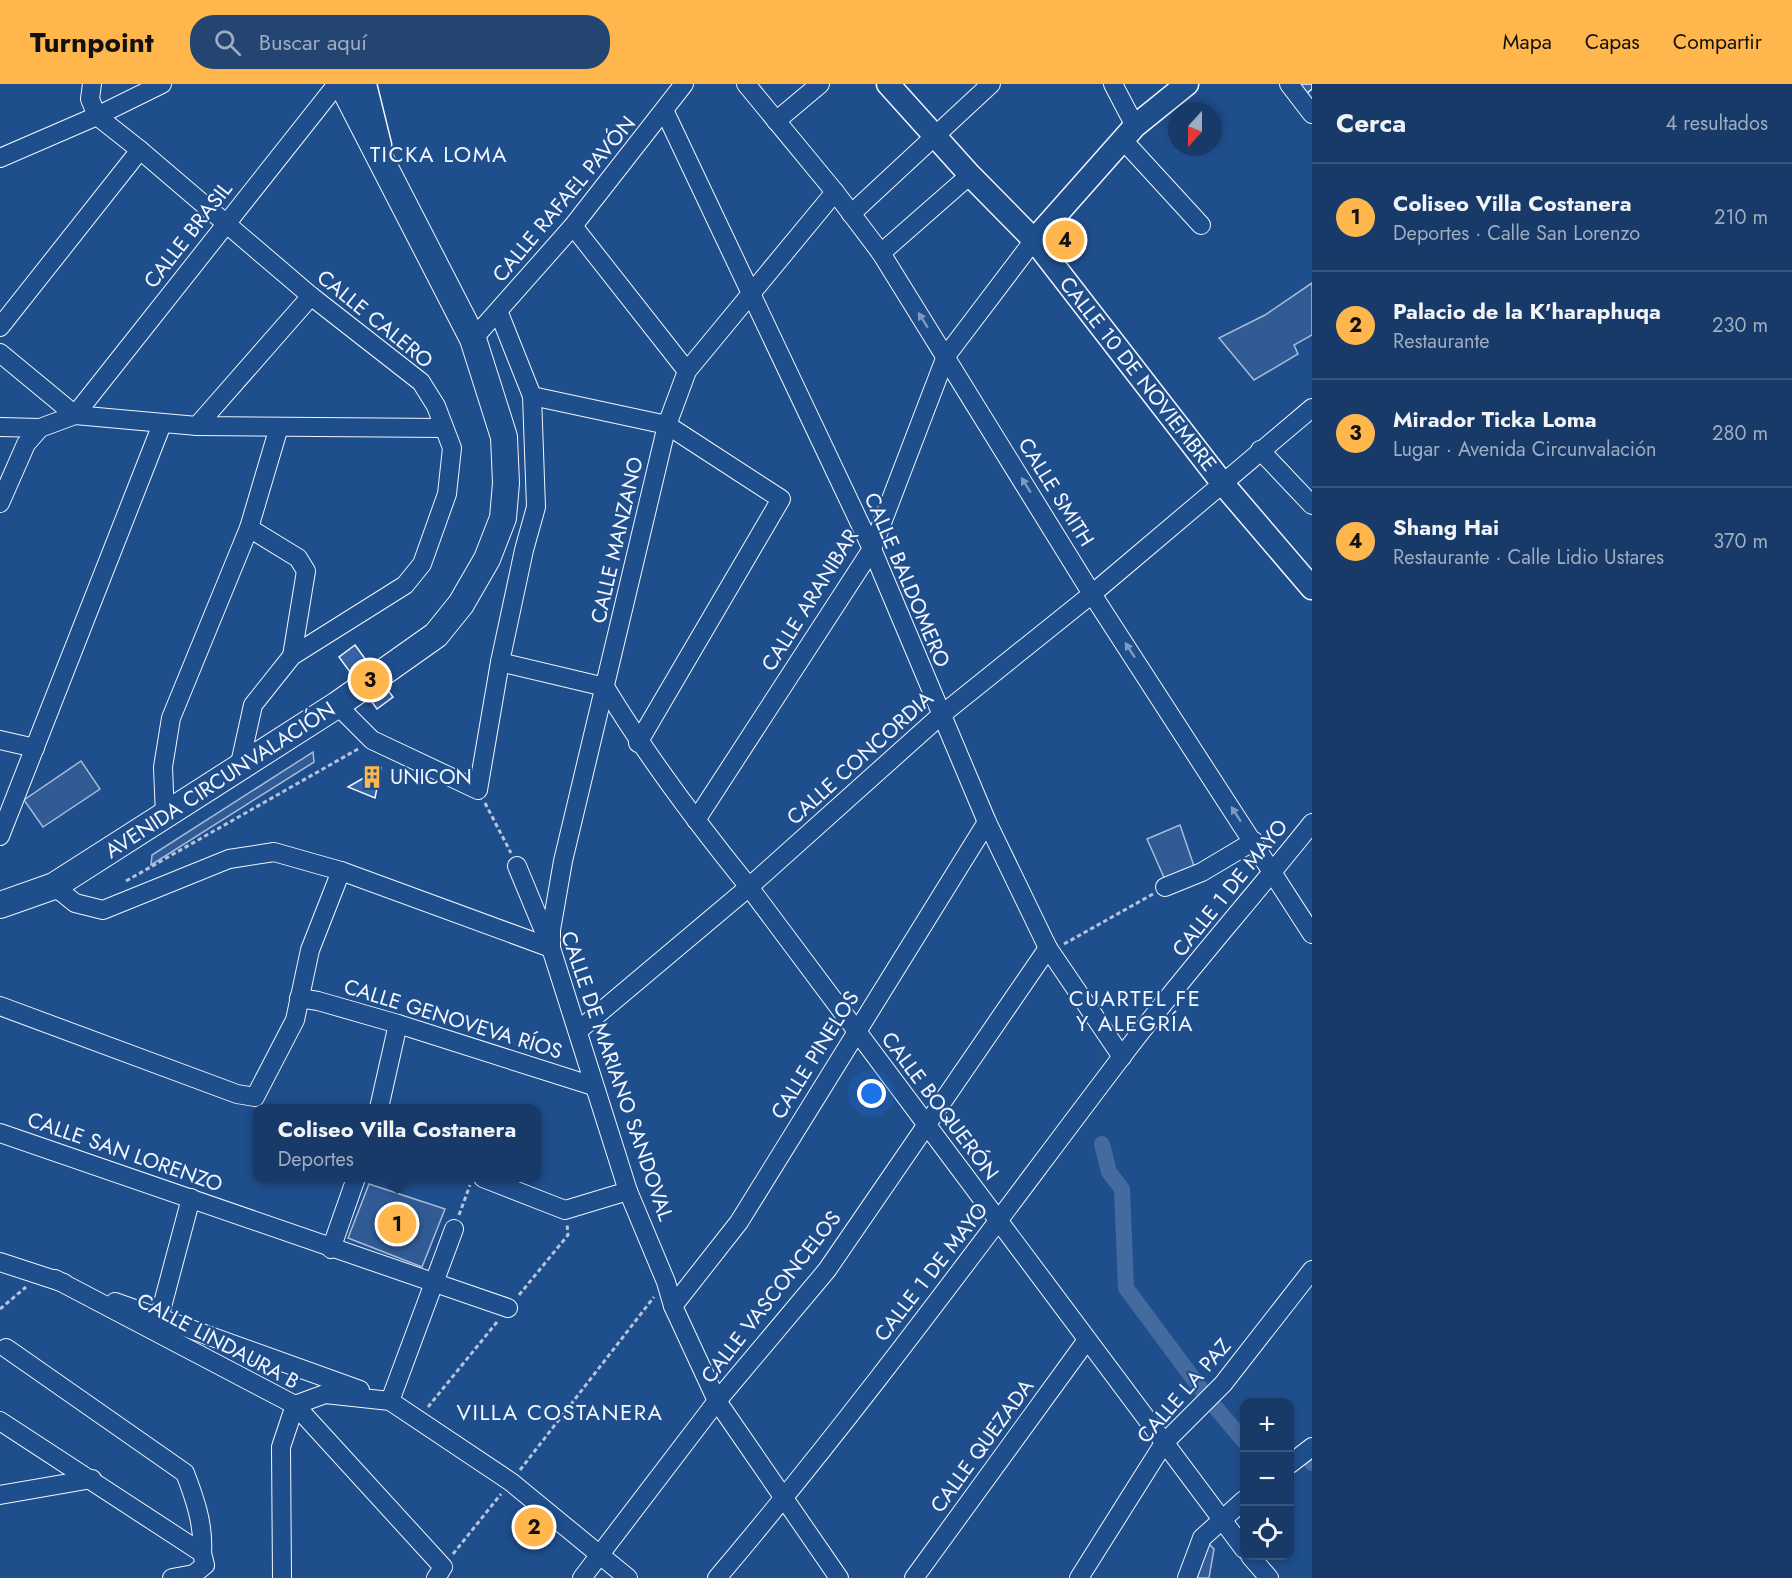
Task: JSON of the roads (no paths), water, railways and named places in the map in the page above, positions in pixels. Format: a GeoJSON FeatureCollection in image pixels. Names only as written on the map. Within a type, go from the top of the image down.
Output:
{"type":"FeatureCollection","features":[{"type":"Feature","properties":{"kind":"highway","name":"AVENIDA CIRCUNVALACIÓN"},"geometry":{"type":"LineString","coordinates":[[0,905],[54,886],[337,705],[436,635],[461,604],[487,559],[503,518],[506,483],[504,438],[473,339],[342,84]]}},
{"type":"Feature","properties":{"kind":"main road"},"geometry":{"type":"LineString","coordinates":[[365,84],[387,170]]}},
{"type":"Feature","properties":{"kind":"main road","name":"CALLE 10 DE NOVIEMBRE"},"geometry":{"type":"LineString","coordinates":[[888,84],[969,175],[1034,240],[1223,484],[1312,588]]}},
{"type":"Feature","properties":{"kind":"main road"},"geometry":{"type":"LineString","coordinates":[[1034,240],[1129,133],[1187,84]]}},
{"type":"Feature","properties":{"kind":"street"},"geometry":{"type":"LineString","coordinates":[[92,84],[90,99],[97,116]]}},
{"type":"Feature","properties":{"kind":"street"},"geometry":{"type":"LineString","coordinates":[[0,158],[97,116],[162,84]]}},
{"type":"Feature","properties":{"kind":"street","name":"CALLE BRASIL"},"geometry":{"type":"LineString","coordinates":[[75,415],[337,84]]}},
{"type":"Feature","properties":{"kind":"street","name":"CALLE RAFAEL PAVÓN"},"geometry":{"type":"LineString","coordinates":[[473,339],[499,313],[573,226],[665,112],[684,84]]}},
{"type":"Feature","properties":{"kind":"street","name":"CALLE SMITH"},"geometry":{"type":"LineString","coordinates":[[746,84],[835,192],[881,253],[1092,594],[1254,841],[1312,934]]}},
{"type":"Feature","properties":{"kind":"street"},"geometry":{"type":"LineString","coordinates":[[776,121],[820,84]]}},
{"type":"Feature","properties":{"kind":"street"},"geometry":{"type":"LineString","coordinates":[[850,214],[992,84]]}},
{"type":"Feature","properties":{"kind":"street"},"geometry":{"type":"LineString","coordinates":[[1113,84],[1129,133],[1201,225]]}},
{"type":"Feature","properties":{"kind":"street"},"geometry":{"type":"LineString","coordinates":[[1289,84],[1312,114]]}},
{"type":"Feature","properties":{"kind":"street","name":"CALLE BALDOMERO"},"geometry":{"type":"LineString","coordinates":[[665,112],[872,549],[940,716],[987,822],[1050,950],[1122,1056]]}},
{"type":"Feature","properties":{"kind":"street","name":"CALLE CALERO"},"geometry":{"type":"LineString","coordinates":[[97,116],[310,296],[421,382],[436,406],[452,448],[447,494],[422,564],[405,585],[292,656],[253,705],[239,768]]}},
{"type":"Feature","properties":{"kind":"street"},"geometry":{"type":"LineString","coordinates":[[0,327],[140,150]]}},
{"type":"Feature","properties":{"kind":"street"},"geometry":{"type":"LineString","coordinates":[[881,253],[969,175]]}},
{"type":"Feature","properties":{"kind":"street","name":"CALLE MANZANO"},"geometry":{"type":"LineString","coordinates":[[551,948],[551,930],[563,861],[604,687],[667,425],[687,371],[835,192]]}},
{"type":"Feature","properties":{"kind":"street"},"geometry":{"type":"LineString","coordinates":[[573,226],[687,371]]}},
{"type":"Feature","properties":{"kind":"street","name":"CALLE ARANIBAR"},"geometry":{"type":"LineString","coordinates":[[696,820],[872,549],[946,356],[1034,240]]}},
{"type":"Feature","properties":{"kind":"street"},"geometry":{"type":"LineString","coordinates":[[197,426],[310,296]]}},
{"type":"Feature","properties":{"kind":"street"},"geometry":{"type":"LineString","coordinates":[[337,705],[372,740],[478,790],[500,662],[524,550],[536,507],[532,396],[499,313]]}},
{"type":"Feature","properties":{"kind":"street"},"geometry":{"type":"LineString","coordinates":[[0,353],[75,415]]}},
{"type":"Feature","properties":{"kind":"street"},"geometry":{"type":"LineString","coordinates":[[532,396],[667,425],[781,499],[638,743]]}},
{"type":"Feature","properties":{"kind":"street","name":"CALLE CONCORDIA"},"geometry":{"type":"LineString","coordinates":[[579,1030],[749,887],[940,716],[1092,594],[1312,408]]}},
{"type":"Feature","properties":{"kind":"street"},"geometry":{"type":"LineString","coordinates":[[0,427],[40,428],[75,415],[197,426],[444,428]]}},
{"type":"Feature","properties":{"kind":"street"},"geometry":{"type":"LineString","coordinates":[[0,836],[162,424]]}},
{"type":"Feature","properties":{"kind":"street"},"geometry":{"type":"LineString","coordinates":[[165,816],[163,767],[171,718],[249,528],[279,427]]}},
{"type":"Feature","properties":{"kind":"street"},"geometry":{"type":"LineString","coordinates":[[0,503],[26,444],[40,428]]}},
{"type":"Feature","properties":{"kind":"street"},"geometry":{"type":"LineString","coordinates":[[1260,450],[1312,505]]}},
{"type":"Feature","properties":{"kind":"street"},"geometry":{"type":"LineString","coordinates":[[249,528],[298,558],[306,571],[292,656]]}},
{"type":"Feature","properties":{"kind":"street"},"geometry":{"type":"LineString","coordinates":[[500,662],[604,687]]}},
{"type":"Feature","properties":{"kind":"street","name":"CALLE BOQUERÓN"},"geometry":{"type":"LineString","coordinates":[[604,687],[638,743],[749,887],[1240,1543]]}},
{"type":"Feature","properties":{"kind":"street"},"geometry":{"type":"LineString","coordinates":[[0,740],[35,748]]}},
{"type":"Feature","properties":{"kind":"street","name":"CALLE PINELOS"},"geometry":{"type":"LineString","coordinates":[[673,1306],[739,1222],[987,822]]}},
{"type":"Feature","properties":{"kind":"street","name":"CALLE 1 DE MAYO"},"geometry":{"type":"LineString","coordinates":[[717,1578],[784,1499],[999,1222],[1122,1056],[1312,822]]}},
{"type":"Feature","properties":{"kind":"street"},"geometry":{"type":"LineString","coordinates":[[1165,887],[1202,872],[1254,841]]}},
{"type":"Feature","properties":{"kind":"street"},"geometry":{"type":"LineString","coordinates":[[54,886],[75,903],[103,910],[229,859],[274,852],[341,871],[551,948]]}},
{"type":"Feature","properties":{"kind":"street","name":"CALLE DE MARIANO SANDOVAL"},"geometry":{"type":"LineString","coordinates":[[517,866],[551,948],[579,1030],[593,1086],[628,1191],[666,1282],[673,1306],[717,1401],[839,1578]]}},
{"type":"Feature","properties":{"kind":"street"},"geometry":{"type":"LineString","coordinates":[[0,1006],[237,1094],[255,1096],[295,1020],[310,950],[341,871]]}},
{"type":"Feature","properties":{"kind":"street","name":"CALLE VASCONCELOS"},"geometry":{"type":"LineString","coordinates":[[582,1578],[717,1401],[827,1270],[926,1124],[1050,950]]}},
{"type":"Feature","properties":{"kind":"street","name":"CALLE GENOVEVA RÍOS"},"geometry":{"type":"LineString","coordinates":[[299,998],[318,1000],[593,1086]]}},
{"type":"Feature","properties":{"kind":"street"},"geometry":{"type":"LineString","coordinates":[[380,1104],[398,1024]]}},
{"type":"Feature","properties":{"kind":"street","name":"CALLE SAN LORENZO"},"geometry":{"type":"LineString","coordinates":[[0,1133],[191,1197],[331,1249],[508,1308]]}},
{"type":"Feature","properties":{"kind":"street"},"geometry":{"type":"LineString","coordinates":[[331,1249],[355,1182]]}},
{"type":"Feature","properties":{"kind":"street"},"geometry":{"type":"LineString","coordinates":[[493,1182],[565,1210],[628,1191]]}},
{"type":"Feature","properties":{"kind":"street"},"geometry":{"type":"LineString","coordinates":[[159,1318],[191,1197]]}},
{"type":"Feature","properties":{"kind":"street"},"geometry":{"type":"LineString","coordinates":[[390,1401],[454,1229]]}},
{"type":"Feature","properties":{"kind":"street","name":"CALLE LINDAURA B"},"geometry":{"type":"LineString","coordinates":[[0,1262],[390,1401]]}},
{"type":"Feature","properties":{"kind":"street","name":"CALLE LA PAZ"},"geometry":{"type":"LineString","coordinates":[[1079,1578],[1164,1443],[1223,1384],[1312,1270]]}},
{"type":"Feature","properties":{"kind":"street","name":"CALLE LINDAURA B"},"geometry":{"type":"LineString","coordinates":[[47,1277],[295,1405],[440,1572]]}},
{"type":"Feature","properties":{"kind":"street","name":"CALLE QUEZADA"},"geometry":{"type":"LineString","coordinates":[[914,1578],[1087,1340]]}},
{"type":"Feature","properties":{"kind":"street"},"geometry":{"type":"LineString","coordinates":[[6,1348],[185,1473],[196,1502],[203,1537],[202,1553],[205,1564],[194,1574],[172,1578]]}},
{"type":"Feature","properties":{"kind":"street"},"geometry":{"type":"LineString","coordinates":[[282,1578],[281,1447],[295,1405],[325,1394],[390,1401],[511,1482],[628,1578]]}},
{"type":"Feature","properties":{"kind":"street"},"geometry":{"type":"LineString","coordinates":[[2,1423],[92,1479],[202,1553]]}},
{"type":"Feature","properties":{"kind":"street"},"geometry":{"type":"LineString","coordinates":[[1294,1461],[1312,1447]]}},
{"type":"Feature","properties":{"kind":"street"},"geometry":{"type":"LineString","coordinates":[[0,1495],[92,1479]]}},
{"type":"Feature","properties":{"kind":"street"},"geometry":{"type":"LineString","coordinates":[[1187,1578],[1202,1538],[1220,1519],[1240,1504]]}},
{"type":"Feature","properties":{"kind":"street"},"geometry":{"type":"LineString","coordinates":[[1253,1560],[1269,1578]]}},
{"type":"Feature","properties":{"kind":"waterway"},"geometry":{"type":"LineString","coordinates":[[1102,1144],[1109,1172],[1122,1189],[1126,1288],[1201,1389]]}},
{"type":"Feature","properties":{"kind":"waterway"},"geometry":{"type":"LineString","coordinates":[[1216,1408],[1240,1436]]}},
{"type":"Feature","properties":{"kind":"place","name":"Shang Hai"},"geometry":{"type":"Point","coordinates":[1065,240]}},
{"type":"Feature","properties":{"kind":"place","name":"Mirador Ticka Loma"},"geometry":{"type":"Point","coordinates":[370,680]}},
{"type":"Feature","properties":{"kind":"place","name":"UNICON"},"geometry":{"type":"Point","coordinates":[372,777]}},
{"type":"Feature","properties":{"kind":"place","name":"Coliseo Villa Costanera"},"geometry":{"type":"Point","coordinates":[397,1224]}},
{"type":"Feature","properties":{"kind":"place","name":"Palacio de la K'haraphuqa"},"geometry":{"type":"Point","coordinates":[534,1527]}},
{"type":"Feature","properties":{"kind":"district","name":"TICKA LOMA"},"geometry":{"type":"Point","coordinates":[439,154]}},
{"type":"Feature","properties":{"kind":"district","name":"CUARTEL FE Y ALEGRÍA"},"geometry":{"type":"Point","coordinates":[1135,1010]}},
{"type":"Feature","properties":{"kind":"district","name":"VILLA COSTANERA"},"geometry":{"type":"Point","coordinates":[560,1412]}}]}
